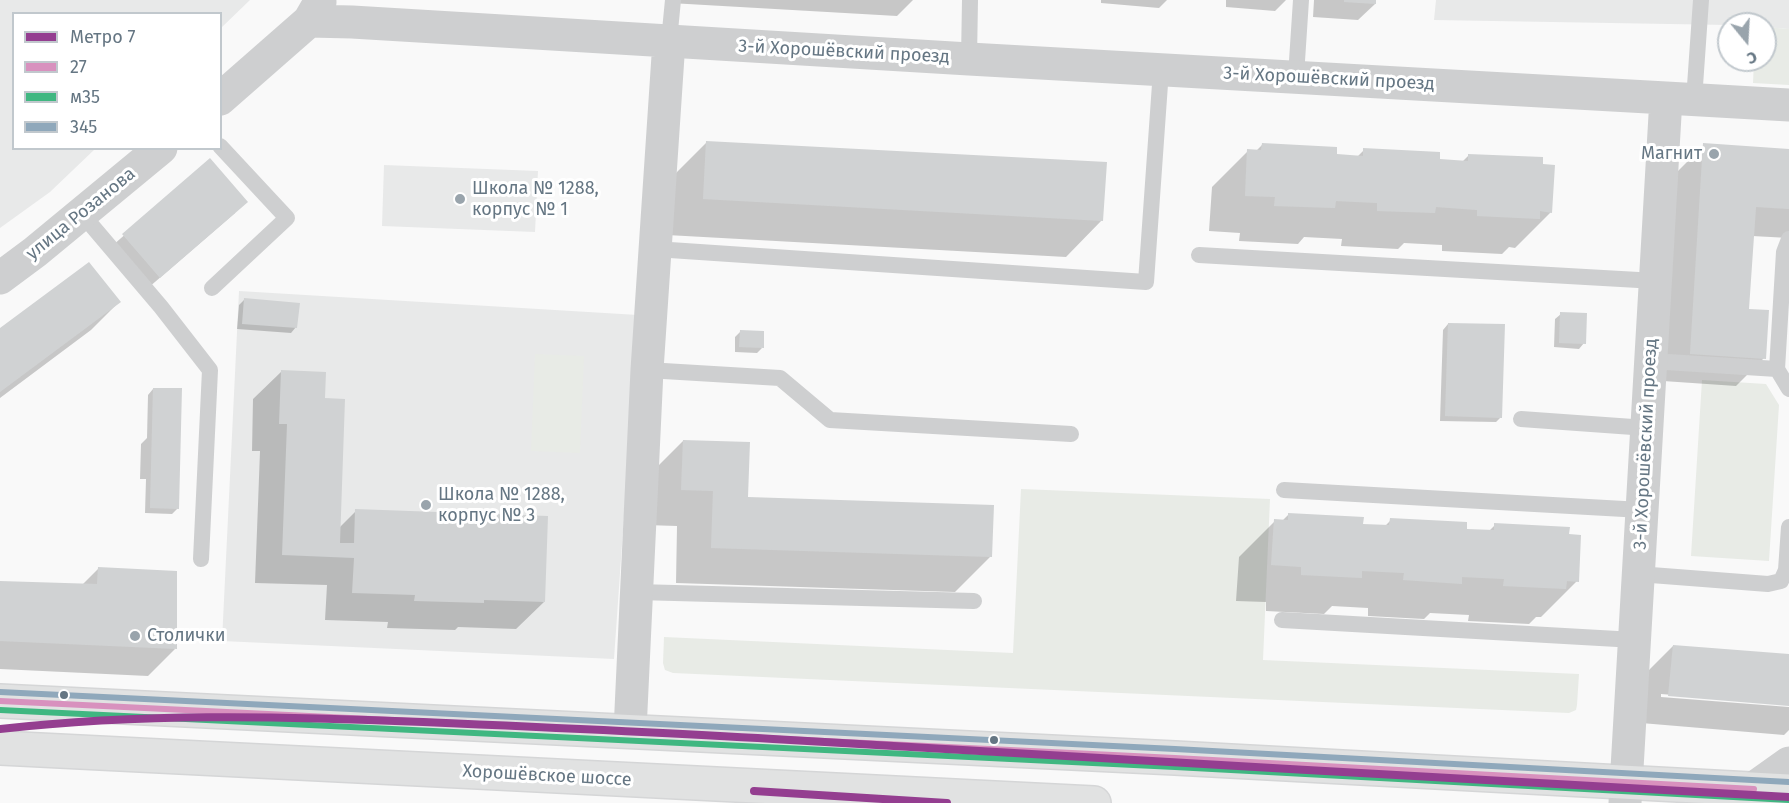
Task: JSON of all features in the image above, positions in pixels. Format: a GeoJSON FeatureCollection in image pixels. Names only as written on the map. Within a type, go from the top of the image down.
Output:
{"type":"FeatureCollection","features":[{"type":"Feature","properties":{"kind":"main road"},"geometry":{"type":"LineString","coordinates":[[0,701],[630,731],[1743,796],[1789,791]]}},
{"type":"Feature","properties":{"kind":"main road","name":"Хорошёвское шоссе"},"geometry":{"type":"LineString","coordinates":[[0,748],[881,798],[1094,803]]}},
{"type":"Feature","properties":{"kind":"street","name":"3-й Хорошёвский проезд"},"geometry":{"type":"LineString","coordinates":[[315,11],[352,22],[1680,99],[1656,281],[1638,574],[1632,789]]}},
{"type":"Feature","properties":{"kind":"street"},"geometry":{"type":"LineString","coordinates":[[222,97],[315,11]]}},
{"type":"Feature","properties":{"kind":"street"},"geometry":{"type":"LineString","coordinates":[[630,731],[647,370],[669,41]]}},
{"type":"Feature","properties":{"kind":"street"},"geometry":{"type":"LineString","coordinates":[[1680,99],[1789,105]]}},
{"type":"Feature","properties":{"kind":"street","name":"улица Розанова"},"geometry":{"type":"LineString","coordinates":[[0,278],[159,150]]}},
{"type":"Feature","properties":{"kind":"street"},"geometry":{"type":"LineString","coordinates":[[1743,796],[1789,763]]}},
{"type":"Feature","properties":{"kind":"street"},"geometry":{"type":"LineString","coordinates":[[1632,789],[1661,793],[1671,803]]}},
{"type":"Feature","properties":{"kind":"lane"},"geometry":{"type":"LineString","coordinates":[[669,41],[673,0]]}},
{"type":"Feature","properties":{"kind":"lane"},"geometry":{"type":"LineString","coordinates":[[969,59],[970,0]]}},
{"type":"Feature","properties":{"kind":"lane"},"geometry":{"type":"LineString","coordinates":[[1296,76],[1301,0]]}},
{"type":"Feature","properties":{"kind":"lane"},"geometry":{"type":"LineString","coordinates":[[1680,99],[1701,0]]}},
{"type":"Feature","properties":{"kind":"lane"},"geometry":{"type":"LineString","coordinates":[[655,249],[1146,282],[1161,70]]}},
{"type":"Feature","properties":{"kind":"lane"},"geometry":{"type":"LineString","coordinates":[[212,288],[287,218],[222,148]]}},
{"type":"Feature","properties":{"kind":"lane"},"geometry":{"type":"LineString","coordinates":[[82,214],[161,307],[210,370],[201,559]]}},
{"type":"Feature","properties":{"kind":"lane"},"geometry":{"type":"LineString","coordinates":[[1789,239],[1784,252],[1777,369],[1789,389]]}},
{"type":"Feature","properties":{"kind":"lane"},"geometry":{"type":"LineString","coordinates":[[1199,255],[1656,281]]}},
{"type":"Feature","properties":{"kind":"lane"},"geometry":{"type":"LineString","coordinates":[[1651,361],[1777,369]]}},
{"type":"Feature","properties":{"kind":"lane"},"geometry":{"type":"LineString","coordinates":[[647,370],[780,378],[830,420],[1071,434]]}},
{"type":"Feature","properties":{"kind":"lane"},"geometry":{"type":"LineString","coordinates":[[1521,419],[1647,428]]}},
{"type":"Feature","properties":{"kind":"lane"},"geometry":{"type":"LineString","coordinates":[[1284,490],[1642,510]]}},
{"type":"Feature","properties":{"kind":"lane"},"geometry":{"type":"LineString","coordinates":[[1638,574],[1768,584],[1782,581],[1786,570],[1789,527]]}},
{"type":"Feature","properties":{"kind":"lane"},"geometry":{"type":"LineString","coordinates":[[637,592],[974,601]]}},
{"type":"Feature","properties":{"kind":"lane"},"geometry":{"type":"LineString","coordinates":[[1282,620],[1635,640]]}},
{"type":"Feature","properties":{"kind":"shaded area"},"geometry":{"type":"Polygon","coordinates":[[[0,0],[250,0],[222,27],[222,12],[12,12],[12,150],[94,150],[50,192],[0,228],[0,0]]]}},
{"type":"Feature","properties":{"kind":"shaded area"},"geometry":{"type":"Polygon","coordinates":[[[1436,0],[1789,0],[1789,29],[1777,28],[1777,12],[1717,12],[1717,25],[1434,20],[1436,0]]]}},
{"type":"Feature","properties":{"kind":"shaded area"},"geometry":{"type":"Polygon","coordinates":[[[1777,28],[1789,29],[1789,85],[1753,83],[1753,72],[1777,72],[1777,28]]]}},
{"type":"Feature","properties":{"kind":"shaded area","name":"Школа № 1288, корпус № 1"},"geometry":{"type":"Polygon","coordinates":[[[384,165],[538,171],[535,232],[382,226],[384,165]]]}},
{"type":"Feature","properties":{"kind":"shaded area","name":"Школа № 1288, корпус № 3"},"geometry":{"type":"Polygon","coordinates":[[[239,291],[638,315],[614,659],[222,641],[239,291]]]}},
{"type":"Feature","properties":{"kind":"shaded area"},"geometry":{"type":"Polygon","coordinates":[[[535,354],[584,356],[580,453],[531,451],[535,354]]]}},
{"type":"Feature","properties":{"kind":"shaded area"},"geometry":{"type":"Polygon","coordinates":[[[1702,380],[1766,384],[1779,405],[1769,561],[1691,556],[1702,380]]]}},
{"type":"Feature","properties":{"kind":"shaded area"},"geometry":{"type":"Polygon","coordinates":[[[1021,489],[1270,499],[1263,660],[1579,674],[1576,710],[1569,713],[673,673],[665,670],[664,637],[1013,653],[1021,489]]]}},
{"type":"Feature","properties":{"kind":"building"},"geometry":{"type":"Polygon","coordinates":[[[1344,0],[1376,0],[1376,4],[1344,2],[1344,0]]]}},
{"type":"Feature","properties":{"kind":"building"},"geometry":{"type":"Polygon","coordinates":[[[706,141],[1107,162],[1103,221],[703,199],[706,141]]]}},
{"type":"Feature","properties":{"kind":"building"},"geometry":{"type":"Polygon","coordinates":[[[1262,143],[1337,147],[1337,154],[1363,156],[1363,148],[1440,152],[1440,159],[1468,161],[1468,154],[1543,157],[1543,164],[1555,165],[1552,213],[1540,211],[1540,219],[1477,216],[1477,210],[1436,207],[1435,213],[1377,211],[1377,203],[1336,201],[1335,208],[1274,206],[1275,197],[1245,196],[1247,149],[1261,150],[1262,143]]]}},
{"type":"Feature","properties":{"kind":"building"},"geometry":{"type":"Polygon","coordinates":[[[1703,143],[1789,149],[1789,209],[1756,207],[1749,309],[1769,310],[1766,359],[1690,354],[1703,143]]]}},
{"type":"Feature","properties":{"kind":"building"},"geometry":{"type":"Polygon","coordinates":[[[210,158],[248,202],[160,278],[122,234],[210,158]]]}},
{"type":"Feature","properties":{"kind":"building"},"geometry":{"type":"Polygon","coordinates":[[[89,262],[121,302],[0,392],[0,328],[89,262]]]}},
{"type":"Feature","properties":{"kind":"building"},"geometry":{"type":"Polygon","coordinates":[[[244,298],[300,303],[297,328],[242,324],[244,298]]]}},
{"type":"Feature","properties":{"kind":"building"},"geometry":{"type":"Polygon","coordinates":[[[1560,312],[1587,313],[1586,344],[1559,343],[1560,312]]]}},
{"type":"Feature","properties":{"kind":"building"},"geometry":{"type":"Polygon","coordinates":[[[1448,323],[1505,324],[1502,418],[1445,416],[1448,323]]]}},
{"type":"Feature","properties":{"kind":"building"},"geometry":{"type":"Polygon","coordinates":[[[740,330],[764,331],[764,348],[739,347],[740,330]]]}},
{"type":"Feature","properties":{"kind":"building"},"geometry":{"type":"Polygon","coordinates":[[[281,370],[326,372],[325,398],[345,399],[340,543],[354,543],[355,509],[548,516],[545,602],[414,601],[415,595],[352,593],[354,558],[282,555],[287,424],[279,424],[281,370]]]}},
{"type":"Feature","properties":{"kind":"building"},"geometry":{"type":"Polygon","coordinates":[[[153,388],[182,388],[179,509],[150,508],[153,388]]]}},
{"type":"Feature","properties":{"kind":"building"},"geometry":{"type":"Polygon","coordinates":[[[683,440],[750,442],[748,497],[994,505],[992,557],[711,548],[713,491],[681,490],[683,440]]]}},
{"type":"Feature","properties":{"kind":"building"},"geometry":{"type":"Polygon","coordinates":[[[1288,513],[1364,517],[1363,524],[1389,525],[1390,518],[1467,522],[1467,529],[1494,530],[1494,523],[1570,527],[1569,534],[1581,535],[1579,582],[1567,581],[1566,589],[1503,586],[1504,579],[1462,577],[1462,584],[1403,580],[1404,573],[1362,571],[1362,578],[1301,575],[1301,567],[1271,565],[1274,519],[1288,520],[1288,513]]]}},
{"type":"Feature","properties":{"kind":"building"},"geometry":{"type":"Polygon","coordinates":[[[98,567],[177,571],[177,649],[0,641],[0,581],[97,584],[98,567]]]}},
{"type":"Feature","properties":{"kind":"building"},"geometry":{"type":"Polygon","coordinates":[[[1673,645],[1789,654],[1789,706],[1668,696],[1673,645]]]}},
{"type":"Feature","properties":{"kind":"metro line","name":"7"},"geometry":{"type":"LineString","coordinates":[[0,729],[158,718],[264,717],[370,720],[729,736],[1789,797]]}},
{"type":"Feature","properties":{"kind":"metro line","name":"7"},"geometry":{"type":"LineString","coordinates":[[754,791],[947,803]]}},
{"type":"Feature","properties":{"kind":"transit line","name":"345"},"geometry":{"type":"LineString","coordinates":[[0,692],[1175,749],[1789,782]]}},
{"type":"Feature","properties":{"kind":"transit line","name":"27"},"geometry":{"type":"LineString","coordinates":[[0,701],[1175,758],[1754,789]]}},
{"type":"Feature","properties":{"kind":"transit line","name":"м35"},"geometry":{"type":"LineString","coordinates":[[0,710],[1175,767],[1789,800]]}},
{"type":"Feature","properties":{"kind":"place","name":"Магнит"},"geometry":{"type":"Point","coordinates":[1714,154]}},
{"type":"Feature","properties":{"kind":"place","name":"Школа № 1288, корпус № 1"},"geometry":{"type":"Point","coordinates":[460,199]}},
{"type":"Feature","properties":{"kind":"place","name":"Школа № 1288, корпус № 3"},"geometry":{"type":"Point","coordinates":[426,505]}},
{"type":"Feature","properties":{"kind":"place","name":"Столички"},"geometry":{"type":"Point","coordinates":[135,636]}}]}
